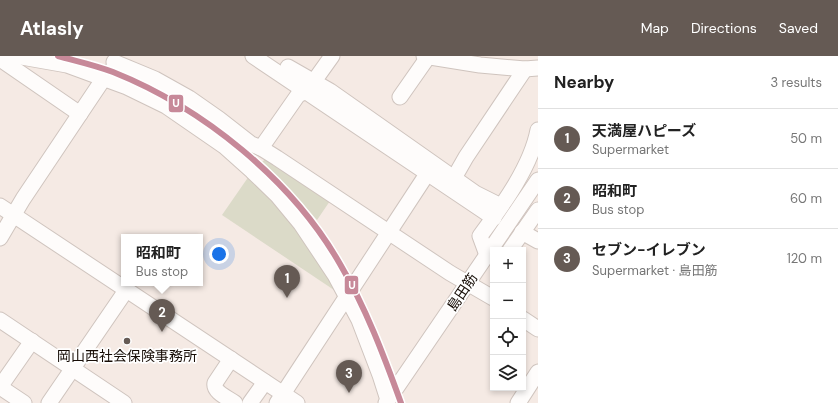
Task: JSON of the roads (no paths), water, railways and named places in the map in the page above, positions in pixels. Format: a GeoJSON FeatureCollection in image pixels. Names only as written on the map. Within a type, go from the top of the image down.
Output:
{"type":"FeatureCollection","features":[{"type":"Feature","properties":{"kind":"street"},"geometry":{"type":"LineString","coordinates":[[16,56],[67,65],[127,88],[166,106],[224,146],[252,171],[277,195],[301,224],[335,275],[359,320],[380,375],[387,402]]}},
{"type":"Feature","properties":{"kind":"street"},"geometry":{"type":"LineString","coordinates":[[253,56],[310,87],[330,92],[476,193],[497,212]]}},
{"type":"Feature","properties":{"kind":"street"},"geometry":{"type":"LineString","coordinates":[[272,56],[310,87],[427,174],[497,212]]}},
{"type":"Feature","properties":{"kind":"street"},"geometry":{"type":"LineString","coordinates":[[261,148],[298,95],[310,87],[332,56]]}},
{"type":"Feature","properties":{"kind":"street"},"geometry":{"type":"LineString","coordinates":[[400,97],[426,57],[480,65],[532,69]]}},
{"type":"Feature","properties":{"kind":"street"},"geometry":{"type":"LineString","coordinates":[[0,59],[80,114]]}},
{"type":"Feature","properties":{"kind":"street"},"geometry":{"type":"LineString","coordinates":[[0,238],[13,214],[116,59],[189,98],[251,144],[261,148],[450,273],[468,282],[490,296]]}},
{"type":"Feature","properties":{"kind":"street"},"geometry":{"type":"LineString","coordinates":[[454,178],[466,157],[532,69]]}},
{"type":"Feature","properties":{"kind":"street"},"geometry":{"type":"LineString","coordinates":[[490,255],[480,236],[523,171],[536,142],[538,130]]}},
{"type":"Feature","properties":{"kind":"street"},"geometry":{"type":"LineString","coordinates":[[280,399],[427,174]]}},
{"type":"Feature","properties":{"kind":"street","name":"島田筋"},"geometry":{"type":"LineString","coordinates":[[495,247],[538,180]]}},
{"type":"Feature","properties":{"kind":"street"},"geometry":{"type":"LineString","coordinates":[[0,206],[121,285]]}},
{"type":"Feature","properties":{"kind":"street"},"geometry":{"type":"LineString","coordinates":[[513,247],[530,227],[538,210]]}},
{"type":"Feature","properties":{"kind":"street"},"geometry":{"type":"LineString","coordinates":[[530,227],[538,241]]}},
{"type":"Feature","properties":{"kind":"street","name":"島田筋"},"geometry":{"type":"LineString","coordinates":[[387,402],[468,282],[490,255]]}},
{"type":"Feature","properties":{"kind":"street"},"geometry":{"type":"LineString","coordinates":[[122,286],[265,382],[280,399],[297,403]]}},
{"type":"Feature","properties":{"kind":"street"},"geometry":{"type":"LineString","coordinates":[[49,403],[127,289]]}},
{"type":"Feature","properties":{"kind":"street"},"geometry":{"type":"LineString","coordinates":[[524,319],[538,329]]}},
{"type":"Feature","properties":{"kind":"street"},"geometry":{"type":"LineString","coordinates":[[0,320],[124,403]]}},
{"type":"Feature","properties":{"kind":"street"},"geometry":{"type":"LineString","coordinates":[[24,403],[0,387],[32,341]]}},
{"type":"Feature","properties":{"kind":"street"},"geometry":{"type":"LineString","coordinates":[[231,359],[214,383],[214,386],[216,390],[235,403]]}},
{"type":"Feature","properties":{"kind":"street"},"geometry":{"type":"LineString","coordinates":[[518,403],[538,372]]}},
{"type":"Feature","properties":{"kind":"street"},"geometry":{"type":"LineString","coordinates":[[250,403],[265,382]]}},
{"type":"Feature","properties":{"kind":"place","name":"天満屋ハピーズ"},"geometry":{"type":"Point","coordinates":[287,298]}},
{"type":"Feature","properties":{"kind":"place","name":"昭和町"},"geometry":{"type":"Point","coordinates":[162,332]}},
{"type":"Feature","properties":{"kind":"place","name":"岡山西社会保険事務所"},"geometry":{"type":"Point","coordinates":[127,341]}},
{"type":"Feature","properties":{"kind":"place","name":"セブン-イレブン"},"geometry":{"type":"Point","coordinates":[349,393]}}]}
